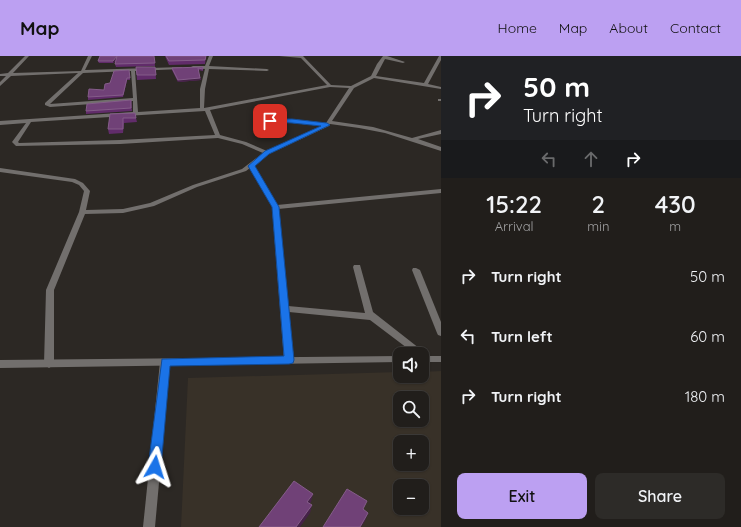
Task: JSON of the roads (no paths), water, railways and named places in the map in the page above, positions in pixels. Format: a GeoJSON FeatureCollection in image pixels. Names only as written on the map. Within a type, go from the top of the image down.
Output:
{"type":"FeatureCollection","features":[{"type":"Feature","properties":{"kind":"street"},"geometry":{"type":"LineString","coordinates":[[0,85],[11,75],[27,56]]}},
{"type":"Feature","properties":{"kind":"street"},"geometry":{"type":"LineString","coordinates":[[90,56],[82,72],[47,104],[50,106],[135,99]]}},
{"type":"Feature","properties":{"kind":"street"},"geometry":{"type":"LineString","coordinates":[[211,56],[207,66],[201,94],[205,109],[218,136]]}},
{"type":"Feature","properties":{"kind":"street"},"geometry":{"type":"LineString","coordinates":[[281,56],[301,57],[330,86]]}},
{"type":"Feature","properties":{"kind":"street"},"geometry":{"type":"LineString","coordinates":[[425,85],[439,64],[441,56]]}},
{"type":"Feature","properties":{"kind":"street"},"geometry":{"type":"LineString","coordinates":[[373,77],[384,57],[402,62]]}},
{"type":"Feature","properties":{"kind":"street"},"geometry":{"type":"LineString","coordinates":[[0,75],[207,66],[267,70]]}},
{"type":"Feature","properties":{"kind":"street"},"geometry":{"type":"LineString","coordinates":[[133,70],[136,114]]}},
{"type":"Feature","properties":{"kind":"street"},"geometry":{"type":"LineString","coordinates":[[0,123],[205,109],[330,86],[352,87],[373,77],[441,88]]}},
{"type":"Feature","properties":{"kind":"street"},"geometry":{"type":"LineString","coordinates":[[82,212],[123,211],[152,206],[184,190],[233,174],[252,166],[267,153],[329,124],[352,87]]}},
{"type":"Feature","properties":{"kind":"street"},"geometry":{"type":"LineString","coordinates":[[270,121],[363,126],[412,139],[441,150]]}},
{"type":"Feature","properties":{"kind":"street"},"geometry":{"type":"LineString","coordinates":[[29,122],[15,142],[16,143],[120,142],[218,136],[244,143],[267,153]]}},
{"type":"Feature","properties":{"kind":"street"},"geometry":{"type":"LineString","coordinates":[[412,139],[441,132]]}},
{"type":"Feature","properties":{"kind":"street"},"geometry":{"type":"LineString","coordinates":[[252,166],[275,207],[289,360]]}},
{"type":"Feature","properties":{"kind":"street"},"geometry":{"type":"LineString","coordinates":[[0,170],[73,180],[81,184],[87,191],[82,212],[50,290],[49,364]]}},
{"type":"Feature","properties":{"kind":"street"},"geometry":{"type":"LineString","coordinates":[[275,207],[441,191]]}},
{"type":"Feature","properties":{"kind":"street"},"geometry":{"type":"LineString","coordinates":[[358,267],[369,313],[372,317],[411,347]]}},
{"type":"Feature","properties":{"kind":"street"},"geometry":{"type":"LineString","coordinates":[[416,270],[441,333]]}},
{"type":"Feature","properties":{"kind":"street"},"geometry":{"type":"LineString","coordinates":[[284,309],[372,317]]}},
{"type":"Feature","properties":{"kind":"street"},"geometry":{"type":"LineString","coordinates":[[429,358],[441,359]]}},
{"type":"Feature","properties":{"kind":"street"},"geometry":{"type":"LineString","coordinates":[[0,364],[393,359]]}},
{"type":"Feature","properties":{"kind":"street"},"geometry":{"type":"LineString","coordinates":[[149,527],[165,362]]}}]}
